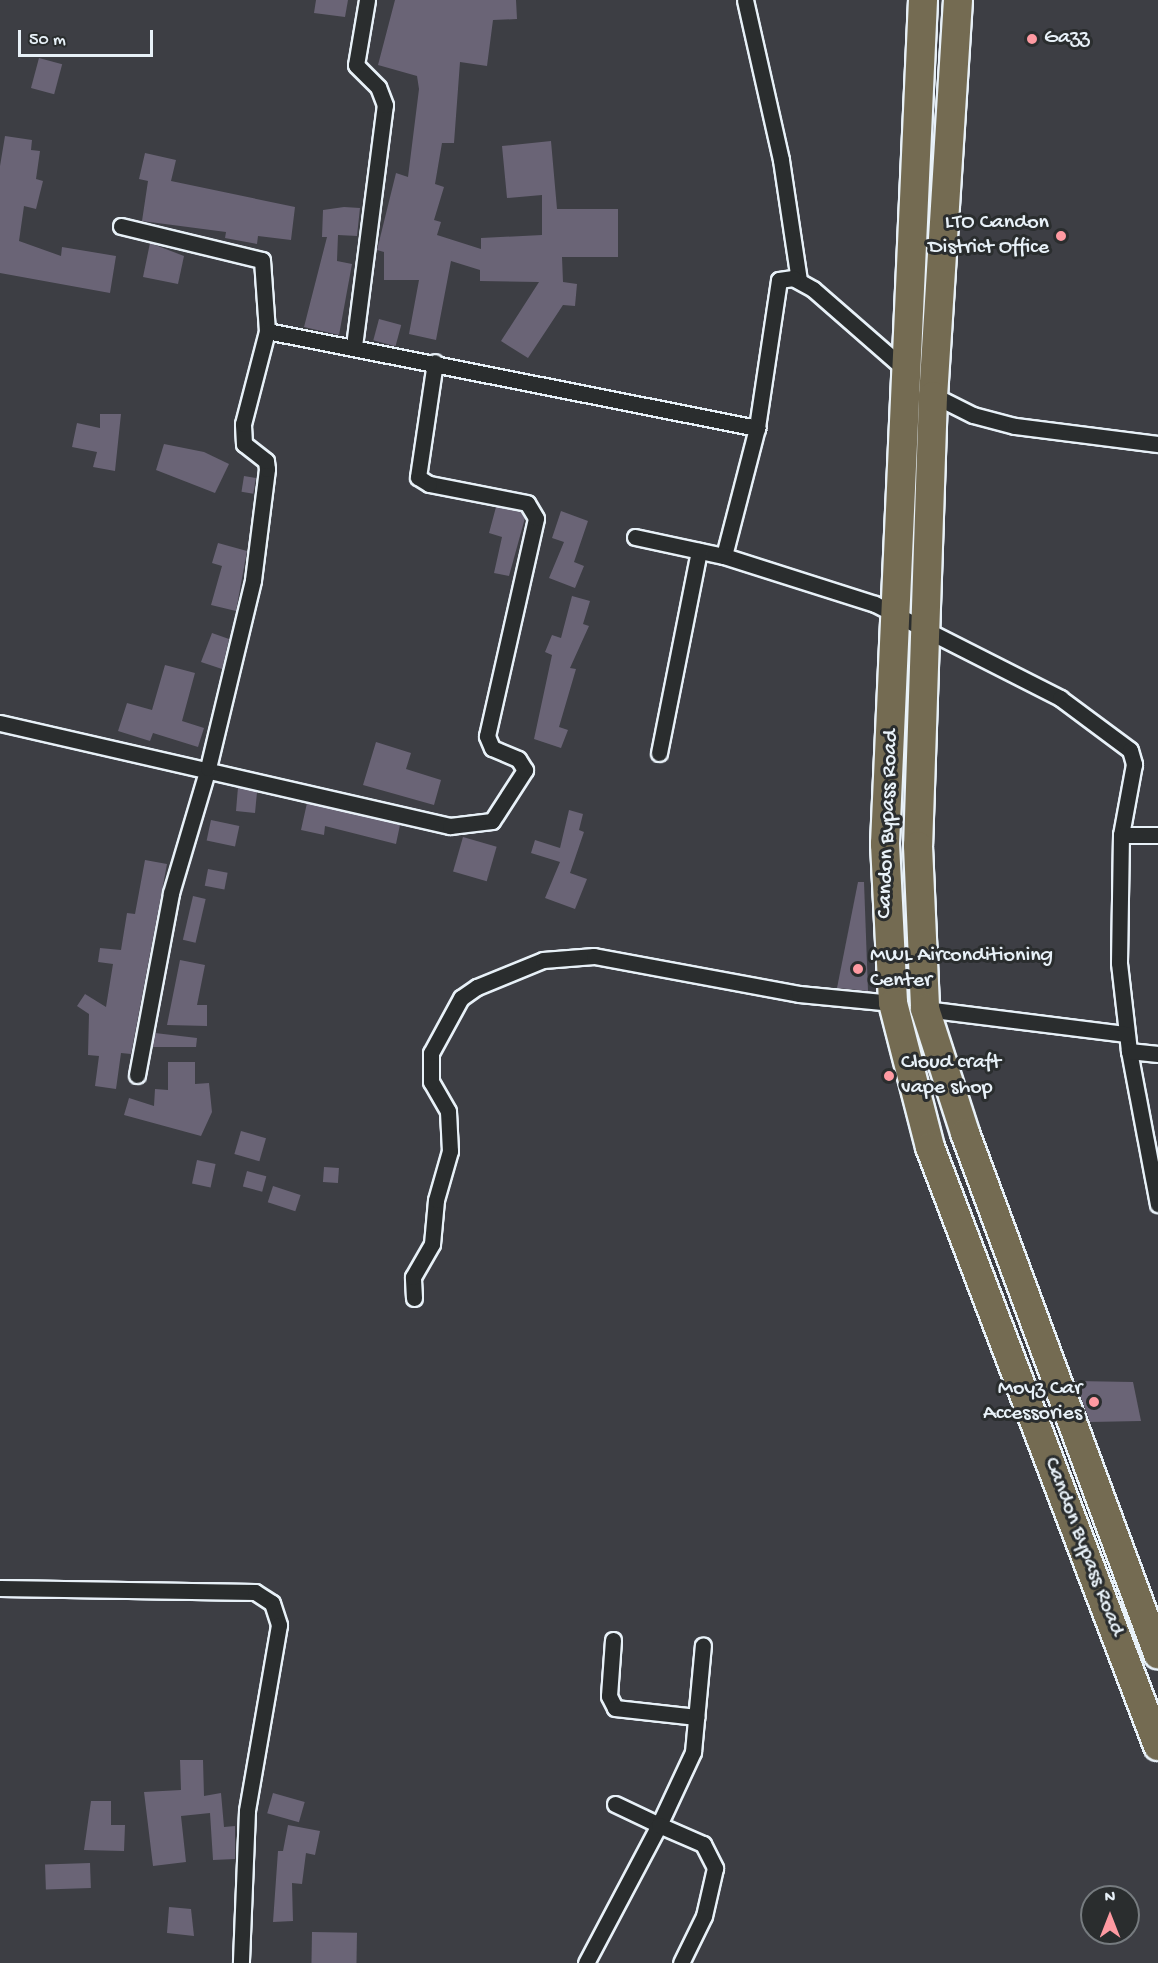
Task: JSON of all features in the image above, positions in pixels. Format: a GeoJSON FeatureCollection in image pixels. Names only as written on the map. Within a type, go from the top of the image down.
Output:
{"type":"FeatureCollection","features":[{"type":"Feature","properties":{"kind":"highway","name":"Candon Bypass Road"},"geometry":{"type":"LineString","coordinates":[[923,0],[906,370],[898,617],[885,844],[893,1003],[930,1147],[1158,1746]]}},
{"type":"Feature","properties":{"kind":"highway","name":"Candon Bypass Road"},"geometry":{"type":"LineString","coordinates":[[958,0],[933,396],[918,846],[925,1009],[1055,1381],[1158,1654]]}},
{"type":"Feature","properties":{"kind":"highway"},"geometry":{"type":"LineString","coordinates":[[1024,1393],[1055,1381]]}},
{"type":"Feature","properties":{"kind":"street"},"geometry":{"type":"LineString","coordinates":[[354,346],[385,105],[378,87],[356,65],[367,0]]}},
{"type":"Feature","properties":{"kind":"street"},"geometry":{"type":"LineString","coordinates":[[745,0],[781,160],[799,280]]}},
{"type":"Feature","properties":{"kind":"street"},"geometry":{"type":"LineString","coordinates":[[121,226],[262,260],[267,331],[242,436],[248,450],[266,461],[268,482],[254,580],[208,768],[171,893],[137,1075]]}},
{"type":"Feature","properties":{"kind":"street"},"geometry":{"type":"LineString","coordinates":[[724,556],[757,428],[775,289],[784,278],[799,280],[906,370],[933,396],[973,415],[1015,426],[1158,444]]}},
{"type":"Feature","properties":{"kind":"street"},"geometry":{"type":"LineString","coordinates":[[267,331],[435,362],[757,428]]}},
{"type":"Feature","properties":{"kind":"street"},"geometry":{"type":"LineString","coordinates":[[0,723],[472,827],[492,821],[523,776],[525,765],[492,748],[487,736],[528,567],[535,511],[517,500],[429,484],[418,477],[435,362]]}},
{"type":"Feature","properties":{"kind":"street"},"geometry":{"type":"LineString","coordinates":[[635,537],[724,556],[875,604],[1060,698],[1124,743],[1134,764],[1121,835],[1119,953],[1126,1034],[1158,1204]]}},
{"type":"Feature","properties":{"kind":"street"},"geometry":{"type":"LineString","coordinates":[[659,753],[699,551]]}},
{"type":"Feature","properties":{"kind":"street"},"geometry":{"type":"LineString","coordinates":[[1121,835],[1158,835]]}},
{"type":"Feature","properties":{"kind":"street"},"geometry":{"type":"LineString","coordinates":[[414,1298],[413,1277],[432,1244],[436,1200],[450,1150],[448,1111],[431,1082],[431,1053],[461,998],[477,987],[543,960],[594,956],[799,994],[893,1003]]}},
{"type":"Feature","properties":{"kind":"street"},"geometry":{"type":"LineString","coordinates":[[925,1009],[1126,1034]]}},
{"type":"Feature","properties":{"kind":"street"},"geometry":{"type":"LineString","coordinates":[[1129,1051],[1158,1054]]}},
{"type":"Feature","properties":{"kind":"street"},"geometry":{"type":"LineString","coordinates":[[0,1588],[255,1592],[272,1603],[279,1625],[247,1811],[241,1963]]}},
{"type":"Feature","properties":{"kind":"street"},"geometry":{"type":"LineString","coordinates":[[613,1640],[609,1696],[615,1708],[697,1717]]}},
{"type":"Feature","properties":{"kind":"street"},"geometry":{"type":"LineString","coordinates":[[586,1963],[659,1825],[689,1762],[697,1717],[703,1646]]}},
{"type":"Feature","properties":{"kind":"street"},"geometry":{"type":"LineString","coordinates":[[615,1804],[703,1844],[715,1868],[704,1916],[681,1963]]}},
{"type":"Feature","properties":{"kind":"building"},"geometry":{"type":"Polygon","coordinates":[[[316,0],[348,0],[345,17],[314,13],[316,0]]]}},
{"type":"Feature","properties":{"kind":"building"},"geometry":{"type":"Polygon","coordinates":[[[395,0],[516,0],[517,19],[493,20],[487,66],[460,62],[454,143],[442,143],[435,184],[444,187],[434,220],[441,222],[437,235],[481,249],[481,238],[542,235],[542,195],[507,198],[502,146],[551,141],[557,209],[618,209],[618,257],[562,257],[563,282],[577,284],[575,306],[563,305],[528,358],[501,341],[539,282],[480,281],[480,270],[451,261],[436,340],[409,334],[419,280],[384,280],[384,252],[377,250],[396,173],[408,177],[419,89],[417,76],[378,65],[395,0]]]}},
{"type":"Feature","properties":{"kind":"building"},"geometry":{"type":"Polygon","coordinates":[[[39,58],[62,64],[54,94],[31,88],[39,58]]]}},
{"type":"Feature","properties":{"kind":"building"},"geometry":{"type":"Polygon","coordinates":[[[5,136],[32,140],[31,150],[40,151],[36,179],[43,181],[36,209],[24,206],[19,241],[61,256],[62,247],[116,256],[110,293],[0,273],[0,166],[5,136]]]}},
{"type":"Feature","properties":{"kind":"building"},"geometry":{"type":"Polygon","coordinates":[[[145,153],[176,160],[171,181],[295,207],[291,240],[258,236],[257,244],[225,238],[226,232],[142,221],[148,181],[139,179],[145,153]]]}},
{"type":"Feature","properties":{"kind":"building"},"geometry":{"type":"Polygon","coordinates":[[[344,207],[360,208],[357,236],[338,235],[337,261],[352,264],[339,335],[304,327],[327,237],[322,237],[323,210],[344,207]]]}},
{"type":"Feature","properties":{"kind":"building"},"geometry":{"type":"Polygon","coordinates":[[[150,243],[184,256],[178,284],[143,277],[150,243]]]}},
{"type":"Feature","properties":{"kind":"building"},"geometry":{"type":"Polygon","coordinates":[[[379,319],[401,325],[396,346],[373,340],[379,319]]]}},
{"type":"Feature","properties":{"kind":"building"},"geometry":{"type":"Polygon","coordinates":[[[100,414],[121,414],[115,471],[93,467],[97,452],[72,447],[77,423],[100,428],[100,414]]]}},
{"type":"Feature","properties":{"kind":"building"},"geometry":{"type":"Polygon","coordinates":[[[164,444],[204,452],[229,464],[215,493],[156,470],[164,444]]]}},
{"type":"Feature","properties":{"kind":"building"},"geometry":{"type":"Polygon","coordinates":[[[244,476],[256,478],[253,494],[241,492],[244,476]]]}},
{"type":"Feature","properties":{"kind":"building"},"geometry":{"type":"Polygon","coordinates":[[[496,507],[521,512],[525,518],[509,576],[494,573],[502,537],[489,533],[496,507]]]}},
{"type":"Feature","properties":{"kind":"building"},"geometry":{"type":"Polygon","coordinates":[[[561,511],[588,521],[574,562],[584,566],[575,588],[549,578],[564,542],[552,538],[561,511]]]}},
{"type":"Feature","properties":{"kind":"building"},"geometry":{"type":"Polygon","coordinates":[[[218,543],[247,551],[236,611],[211,605],[222,566],[212,563],[218,543]]]}},
{"type":"Feature","properties":{"kind":"building"},"geometry":{"type":"Polygon","coordinates":[[[572,596],[590,601],[583,624],[589,626],[570,668],[576,669],[559,727],[568,730],[561,748],[534,739],[552,655],[545,652],[552,635],[561,638],[572,596]]]}},
{"type":"Feature","properties":{"kind":"building"},"geometry":{"type":"Polygon","coordinates":[[[212,633],[229,639],[222,669],[201,662],[212,633]]]}},
{"type":"Feature","properties":{"kind":"building"},"geometry":{"type":"Polygon","coordinates":[[[165,665],[195,673],[182,721],[204,728],[198,747],[153,733],[150,741],[118,731],[127,703],[152,710],[165,665]]]}},
{"type":"Feature","properties":{"kind":"building"},"geometry":{"type":"Polygon","coordinates":[[[376,742],[411,753],[406,769],[441,780],[434,805],[363,785],[376,742]]]}},
{"type":"Feature","properties":{"kind":"building"},"geometry":{"type":"Polygon","coordinates":[[[238,787],[257,792],[255,813],[236,811],[238,787]]]}},
{"type":"Feature","properties":{"kind":"building"},"geometry":{"type":"Polygon","coordinates":[[[307,803],[400,825],[396,844],[325,826],[324,835],[301,830],[307,803]]]}},
{"type":"Feature","properties":{"kind":"building"},"geometry":{"type":"Polygon","coordinates":[[[569,810],[583,814],[579,830],[584,832],[570,873],[587,879],[575,909],[545,898],[560,862],[531,853],[535,840],[560,848],[569,810]]]}},
{"type":"Feature","properties":{"kind":"building"},"geometry":{"type":"Polygon","coordinates":[[[211,820],[239,826],[235,847],[207,841],[211,820]]]}},
{"type":"Feature","properties":{"kind":"building"},"geometry":{"type":"Polygon","coordinates":[[[463,837],[497,847],[487,881],[453,872],[463,837]]]}},
{"type":"Feature","properties":{"kind":"building"},"geometry":{"type":"Polygon","coordinates":[[[145,860],[167,864],[131,1054],[121,1053],[116,1089],[95,1086],[99,1056],[88,1055],[89,1014],[77,1006],[85,994],[106,1007],[113,964],[98,962],[100,948],[121,950],[127,913],[135,914],[145,860]]]}},
{"type":"Feature","properties":{"kind":"building"},"geometry":{"type":"Polygon","coordinates":[[[208,869],[228,873],[224,890],[205,886],[208,869]]]}},
{"type":"Feature","properties":{"kind":"building"},"geometry":{"type":"Polygon","coordinates":[[[858,882],[864,882],[868,991],[837,988],[858,882]]]}},
{"type":"Feature","properties":{"kind":"building"},"geometry":{"type":"Polygon","coordinates":[[[193,896],[206,899],[196,943],[183,940],[193,896]]]}},
{"type":"Feature","properties":{"kind":"building"},"geometry":{"type":"Polygon","coordinates":[[[180,960],[205,965],[197,1005],[207,1005],[207,1026],[167,1025],[180,960]]]}},
{"type":"Feature","properties":{"kind":"building"},"geometry":{"type":"Polygon","coordinates":[[[155,1033],[197,1038],[196,1047],[152,1047],[155,1033]]]}},
{"type":"Feature","properties":{"kind":"building"},"geometry":{"type":"Polygon","coordinates":[[[168,1062],[195,1062],[195,1084],[209,1083],[212,1112],[201,1136],[124,1115],[129,1098],[154,1106],[155,1089],[168,1090],[168,1062]]]}},
{"type":"Feature","properties":{"kind":"building"},"geometry":{"type":"Polygon","coordinates":[[[241,1131],[266,1138],[259,1161],[234,1154],[241,1131]]]}},
{"type":"Feature","properties":{"kind":"building"},"geometry":{"type":"Polygon","coordinates":[[[197,1160],[216,1164],[211,1187],[192,1183],[197,1160]]]}},
{"type":"Feature","properties":{"kind":"building"},"geometry":{"type":"Polygon","coordinates":[[[324,1167],[339,1168],[338,1183],[323,1182],[324,1167]]]}},
{"type":"Feature","properties":{"kind":"building"},"geometry":{"type":"Polygon","coordinates":[[[247,1171],[266,1176],[262,1192],[243,1186],[247,1171]]]}},
{"type":"Feature","properties":{"kind":"building"},"geometry":{"type":"Polygon","coordinates":[[[273,1186],[301,1195],[295,1211],[268,1202],[273,1186]]]}},
{"type":"Feature","properties":{"kind":"building"},"geometry":{"type":"Polygon","coordinates":[[[1075,1381],[1133,1382],[1141,1421],[1090,1422],[1075,1381]]]}},
{"type":"Feature","properties":{"kind":"building"},"geometry":{"type":"Polygon","coordinates":[[[180,1760],[203,1760],[204,1796],[221,1793],[224,1827],[235,1826],[235,1859],[213,1860],[210,1813],[181,1816],[186,1862],[153,1866],[144,1792],[181,1790],[180,1760]]]}},
{"type":"Feature","properties":{"kind":"building"},"geometry":{"type":"Polygon","coordinates":[[[273,1793],[305,1802],[299,1822],[267,1813],[273,1793]]]}},
{"type":"Feature","properties":{"kind":"building"},"geometry":{"type":"Polygon","coordinates":[[[91,1801],[111,1801],[111,1825],[125,1825],[124,1851],[84,1850],[91,1801]]]}},
{"type":"Feature","properties":{"kind":"building"},"geometry":{"type":"Polygon","coordinates":[[[288,1825],[320,1831],[315,1855],[306,1853],[302,1884],[292,1883],[293,1921],[273,1922],[278,1851],[283,1851],[288,1825]]]}},
{"type":"Feature","properties":{"kind":"building"},"geometry":{"type":"Polygon","coordinates":[[[90,1863],[91,1888],[46,1890],[45,1865],[90,1863]]]}},
{"type":"Feature","properties":{"kind":"building"},"geometry":{"type":"Polygon","coordinates":[[[169,1907],[191,1909],[194,1936],[167,1933],[169,1907]]]}},
{"type":"Feature","properties":{"kind":"building"},"geometry":{"type":"Polygon","coordinates":[[[312,1932],[357,1933],[356,1963],[311,1963],[312,1932]]]}},
{"type":"Feature","properties":{"kind":"place","name":"Gazz"},"geometry":{"type":"Point","coordinates":[1032,39]}},
{"type":"Feature","properties":{"kind":"place","name":"LTO Candon District Office"},"geometry":{"type":"Point","coordinates":[1061,236]}},
{"type":"Feature","properties":{"kind":"place","name":"MWL Airconditioning Center"},"geometry":{"type":"Point","coordinates":[858,969]}},
{"type":"Feature","properties":{"kind":"place","name":"Cloud craft vape shop"},"geometry":{"type":"Point","coordinates":[889,1076]}},
{"type":"Feature","properties":{"kind":"place","name":"Moyz Car Accessories"},"geometry":{"type":"Point","coordinates":[1094,1402]}}]}
